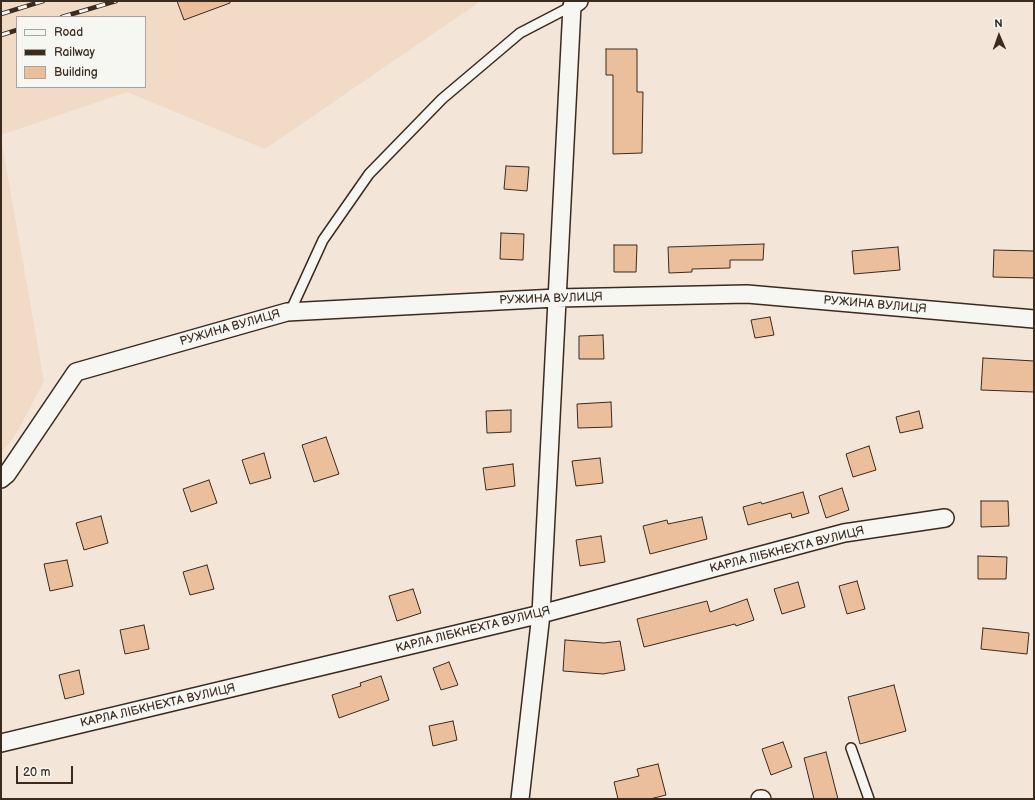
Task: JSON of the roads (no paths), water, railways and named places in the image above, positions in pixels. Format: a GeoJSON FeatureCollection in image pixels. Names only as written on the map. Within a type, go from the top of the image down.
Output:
{"type":"FeatureCollection","features":[{"type":"Feature","properties":{"kind":"street"},"geometry":{"type":"LineString","coordinates":[[520,799],[541,614],[556,298],[576,4]]}},
{"type":"Feature","properties":{"kind":"street","name":"РУЖИНА ВУЛИЦЯ"},"geometry":{"type":"LineString","coordinates":[[1,479],[6,474],[76,372],[290,312],[556,298],[747,294],[1034,319]]}},
{"type":"Feature","properties":{"kind":"street","name":"КАРЛА ЛІБКНЕХТА ВУЛИЦЯ"},"geometry":{"type":"LineString","coordinates":[[1,744],[541,614],[844,533],[945,518]]}},
{"type":"Feature","properties":{"kind":"lane"},"geometry":{"type":"LineString","coordinates":[[290,312],[323,240],[369,174],[442,99],[520,33],[576,4]]}},
{"type":"Feature","properties":{"kind":"lane"},"geometry":{"type":"LineString","coordinates":[[851,748],[870,799]]}},
{"type":"Feature","properties":{"kind":"railway"},"geometry":{"type":"LineString","coordinates":[[1,14],[43,1]]}},
{"type":"Feature","properties":{"kind":"railway"},"geometry":{"type":"LineString","coordinates":[[65,16],[116,1]]}},
{"type":"Feature","properties":{"kind":"railway"},"geometry":{"type":"LineString","coordinates":[[1,35],[16,30]]}}]}
